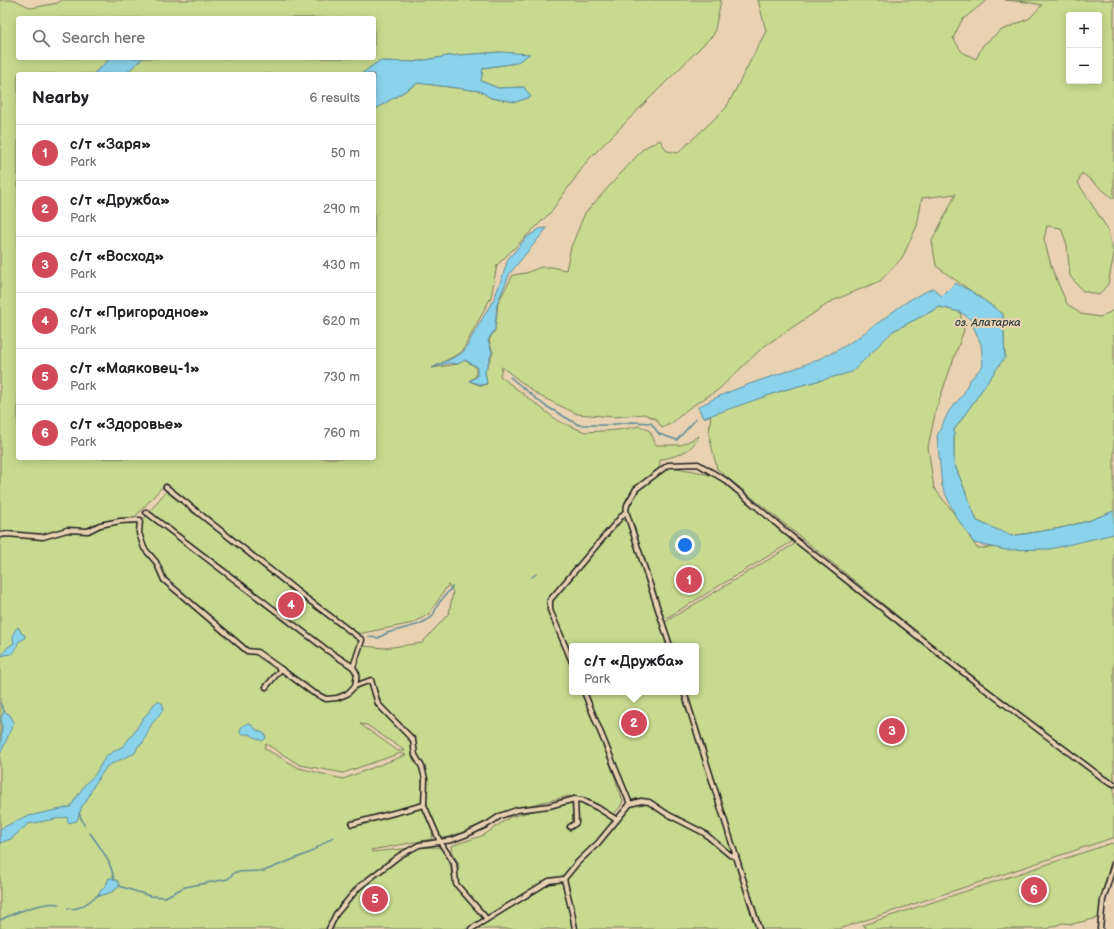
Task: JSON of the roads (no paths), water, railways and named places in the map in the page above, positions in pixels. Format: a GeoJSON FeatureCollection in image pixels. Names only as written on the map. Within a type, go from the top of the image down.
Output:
{"type":"FeatureCollection","features":[{"type":"Feature","properties":{"kind":"street"},"geometry":{"type":"LineString","coordinates":[[669,643],[626,511],[626,505],[636,490],[668,465],[698,464],[725,480],[797,541],[978,684],[1104,779],[1114,784]]}},
{"type":"Feature","properties":{"kind":"street"},"geometry":{"type":"LineString","coordinates":[[166,488],[302,595],[362,640],[353,667]]}},
{"type":"Feature","properties":{"kind":"street"},"geometry":{"type":"LineString","coordinates":[[569,655],[550,610],[550,600],[626,511]]}},
{"type":"Feature","properties":{"kind":"street"},"geometry":{"type":"LineString","coordinates":[[146,512],[327,650],[353,667],[357,674],[355,686]]}},
{"type":"Feature","properties":{"kind":"street"},"geometry":{"type":"LineString","coordinates":[[0,536],[7,534],[43,537],[68,530],[88,531],[100,525],[120,521],[140,520],[139,533],[144,548],[156,562],[164,580],[247,651],[257,652],[312,692],[326,699],[337,698],[347,694],[355,686],[371,680],[378,704],[413,740],[415,755],[422,766],[424,779],[424,805],[440,842],[454,863],[456,884],[487,919]]}},
{"type":"Feature","properties":{"kind":"street"},"geometry":{"type":"LineString","coordinates":[[266,686],[281,669]]}},
{"type":"Feature","properties":{"kind":"street"},"geometry":{"type":"LineString","coordinates":[[585,695],[630,804]]}},
{"type":"Feature","properties":{"kind":"street"},"geometry":{"type":"LineString","coordinates":[[685,695],[759,929]]}},
{"type":"Feature","properties":{"kind":"street"},"geometry":{"type":"LineString","coordinates":[[329,929],[336,914],[359,888],[398,856],[419,845],[440,842],[465,835],[483,827],[500,816],[516,810],[548,806],[575,799],[582,800],[598,808],[617,820]]}},
{"type":"Feature","properties":{"kind":"street"},"geometry":{"type":"LineString","coordinates":[[570,827],[576,823],[575,799]]}},
{"type":"Feature","properties":{"kind":"street"},"geometry":{"type":"LineString","coordinates":[[471,929],[549,881],[564,879],[577,863],[598,843],[630,804],[641,801],[649,802],[667,814],[704,833],[730,855],[736,857]]}},
{"type":"Feature","properties":{"kind":"street"},"geometry":{"type":"LineString","coordinates":[[352,824],[424,805]]}},
{"type":"Feature","properties":{"kind":"street"},"geometry":{"type":"LineString","coordinates":[[1100,929],[1103,900],[1114,864]]}},
{"type":"Feature","properties":{"kind":"street"},"geometry":{"type":"LineString","coordinates":[[564,879],[575,929]]}},
{"type":"Feature","properties":{"kind":"water"},"geometry":{"type":"Polygon","coordinates":[[[501,52],[530,54],[516,63],[483,68],[481,81],[498,88],[524,87],[531,97],[516,102],[491,98],[480,91],[418,83],[376,109],[376,72],[364,72],[379,61],[414,62],[448,56],[501,52]]]}},
{"type":"Feature","properties":{"kind":"water"},"geometry":{"type":"Polygon","coordinates":[[[109,60],[141,60],[127,72],[95,72],[109,60]]]}},
{"type":"Feature","properties":{"kind":"water"},"geometry":{"type":"Polygon","coordinates":[[[547,228],[510,273],[497,304],[495,329],[488,340],[492,352],[485,372],[487,383],[483,385],[469,381],[477,377],[477,367],[465,360],[458,364],[449,363],[432,368],[459,355],[465,350],[494,299],[508,259],[526,238],[539,229],[547,228]]]}},
{"type":"Feature","properties":{"kind":"water","name":"оз. Алатарка"},"geometry":{"type":"Polygon","coordinates":[[[955,283],[971,291],[1003,314],[1005,357],[954,430],[954,463],[977,521],[1012,536],[1061,528],[1088,521],[1114,511],[1114,534],[1050,549],[1006,550],[974,543],[955,515],[942,486],[937,436],[949,411],[963,395],[969,381],[983,366],[981,344],[970,319],[960,312],[940,307],[893,331],[852,372],[784,390],[703,418],[698,407],[714,398],[802,366],[836,351],[855,340],[911,299],[933,288],[942,296],[955,283]]]}},
{"type":"Feature","properties":{"kind":"water"},"geometry":{"type":"Polygon","coordinates":[[[18,627],[22,634],[25,635],[24,639],[18,642],[14,652],[1,656],[8,647],[14,643],[13,635],[18,627]]]}},
{"type":"Feature","properties":{"kind":"water"},"geometry":{"type":"Polygon","coordinates":[[[158,701],[163,704],[163,710],[151,725],[143,743],[138,746],[135,753],[107,766],[94,785],[86,802],[82,806],[77,821],[68,823],[67,817],[28,824],[11,839],[0,843],[0,829],[24,817],[70,807],[86,783],[94,776],[106,756],[123,746],[143,718],[158,701]]]}},
{"type":"Feature","properties":{"kind":"water"},"geometry":{"type":"Polygon","coordinates":[[[4,711],[10,715],[14,722],[0,755],[2,726],[1,718],[4,711]]]}},
{"type":"Feature","properties":{"kind":"water"},"geometry":{"type":"Polygon","coordinates":[[[249,723],[257,730],[265,734],[266,738],[262,741],[249,734],[242,734],[240,730],[244,725],[249,723]]]}},
{"type":"Feature","properties":{"kind":"water"},"geometry":{"type":"Polygon","coordinates":[[[109,878],[118,881],[120,886],[112,892],[100,896],[98,894],[106,885],[109,878]]]}},
{"type":"Feature","properties":{"kind":"waterway"},"geometry":{"type":"LineString","coordinates":[[510,377],[544,405],[579,425],[607,425],[633,422],[651,423],[659,434],[677,440],[696,419]]}},
{"type":"Feature","properties":{"kind":"waterway"},"geometry":{"type":"LineString","coordinates":[[532,577],[536,574]]}},
{"type":"Feature","properties":{"kind":"waterway"},"geometry":{"type":"LineString","coordinates":[[369,637],[378,638],[387,633],[420,624],[432,617],[439,603],[452,587]]}},
{"type":"Feature","properties":{"kind":"waterway"},"geometry":{"type":"LineString","coordinates":[[0,703],[4,711]]}},
{"type":"Feature","properties":{"kind":"waterway"},"geometry":{"type":"LineString","coordinates":[[79,813],[84,825]]}},
{"type":"Feature","properties":{"kind":"waterway"},"geometry":{"type":"LineString","coordinates":[[90,833],[108,860],[114,879]]}},
{"type":"Feature","properties":{"kind":"waterway"},"geometry":{"type":"LineString","coordinates":[[119,886],[150,896],[165,897],[185,887],[228,879],[235,872],[264,871],[309,853],[333,837]]}},
{"type":"Feature","properties":{"kind":"waterway"},"geometry":{"type":"LineString","coordinates":[[68,908],[72,909],[81,907],[100,894]]}},
{"type":"Feature","properties":{"kind":"waterway"},"geometry":{"type":"LineString","coordinates":[[0,920],[37,906],[45,904],[59,904]]}},
{"type":"Feature","properties":{"kind":"place","name":"с/т «Заря»"},"geometry":{"type":"Point","coordinates":[689,580]}},
{"type":"Feature","properties":{"kind":"place","name":"с/т «Пригородное»"},"geometry":{"type":"Point","coordinates":[291,605]}},
{"type":"Feature","properties":{"kind":"place","name":"с/т «Дружба»"},"geometry":{"type":"Point","coordinates":[634,723]}},
{"type":"Feature","properties":{"kind":"place","name":"с/т «Восход»"},"geometry":{"type":"Point","coordinates":[892,731]}},
{"type":"Feature","properties":{"kind":"place","name":"с/т «Здоровье»"},"geometry":{"type":"Point","coordinates":[1034,890]}},
{"type":"Feature","properties":{"kind":"place","name":"с/т «Маяковец-1»"},"geometry":{"type":"Point","coordinates":[375,899]}}]}
